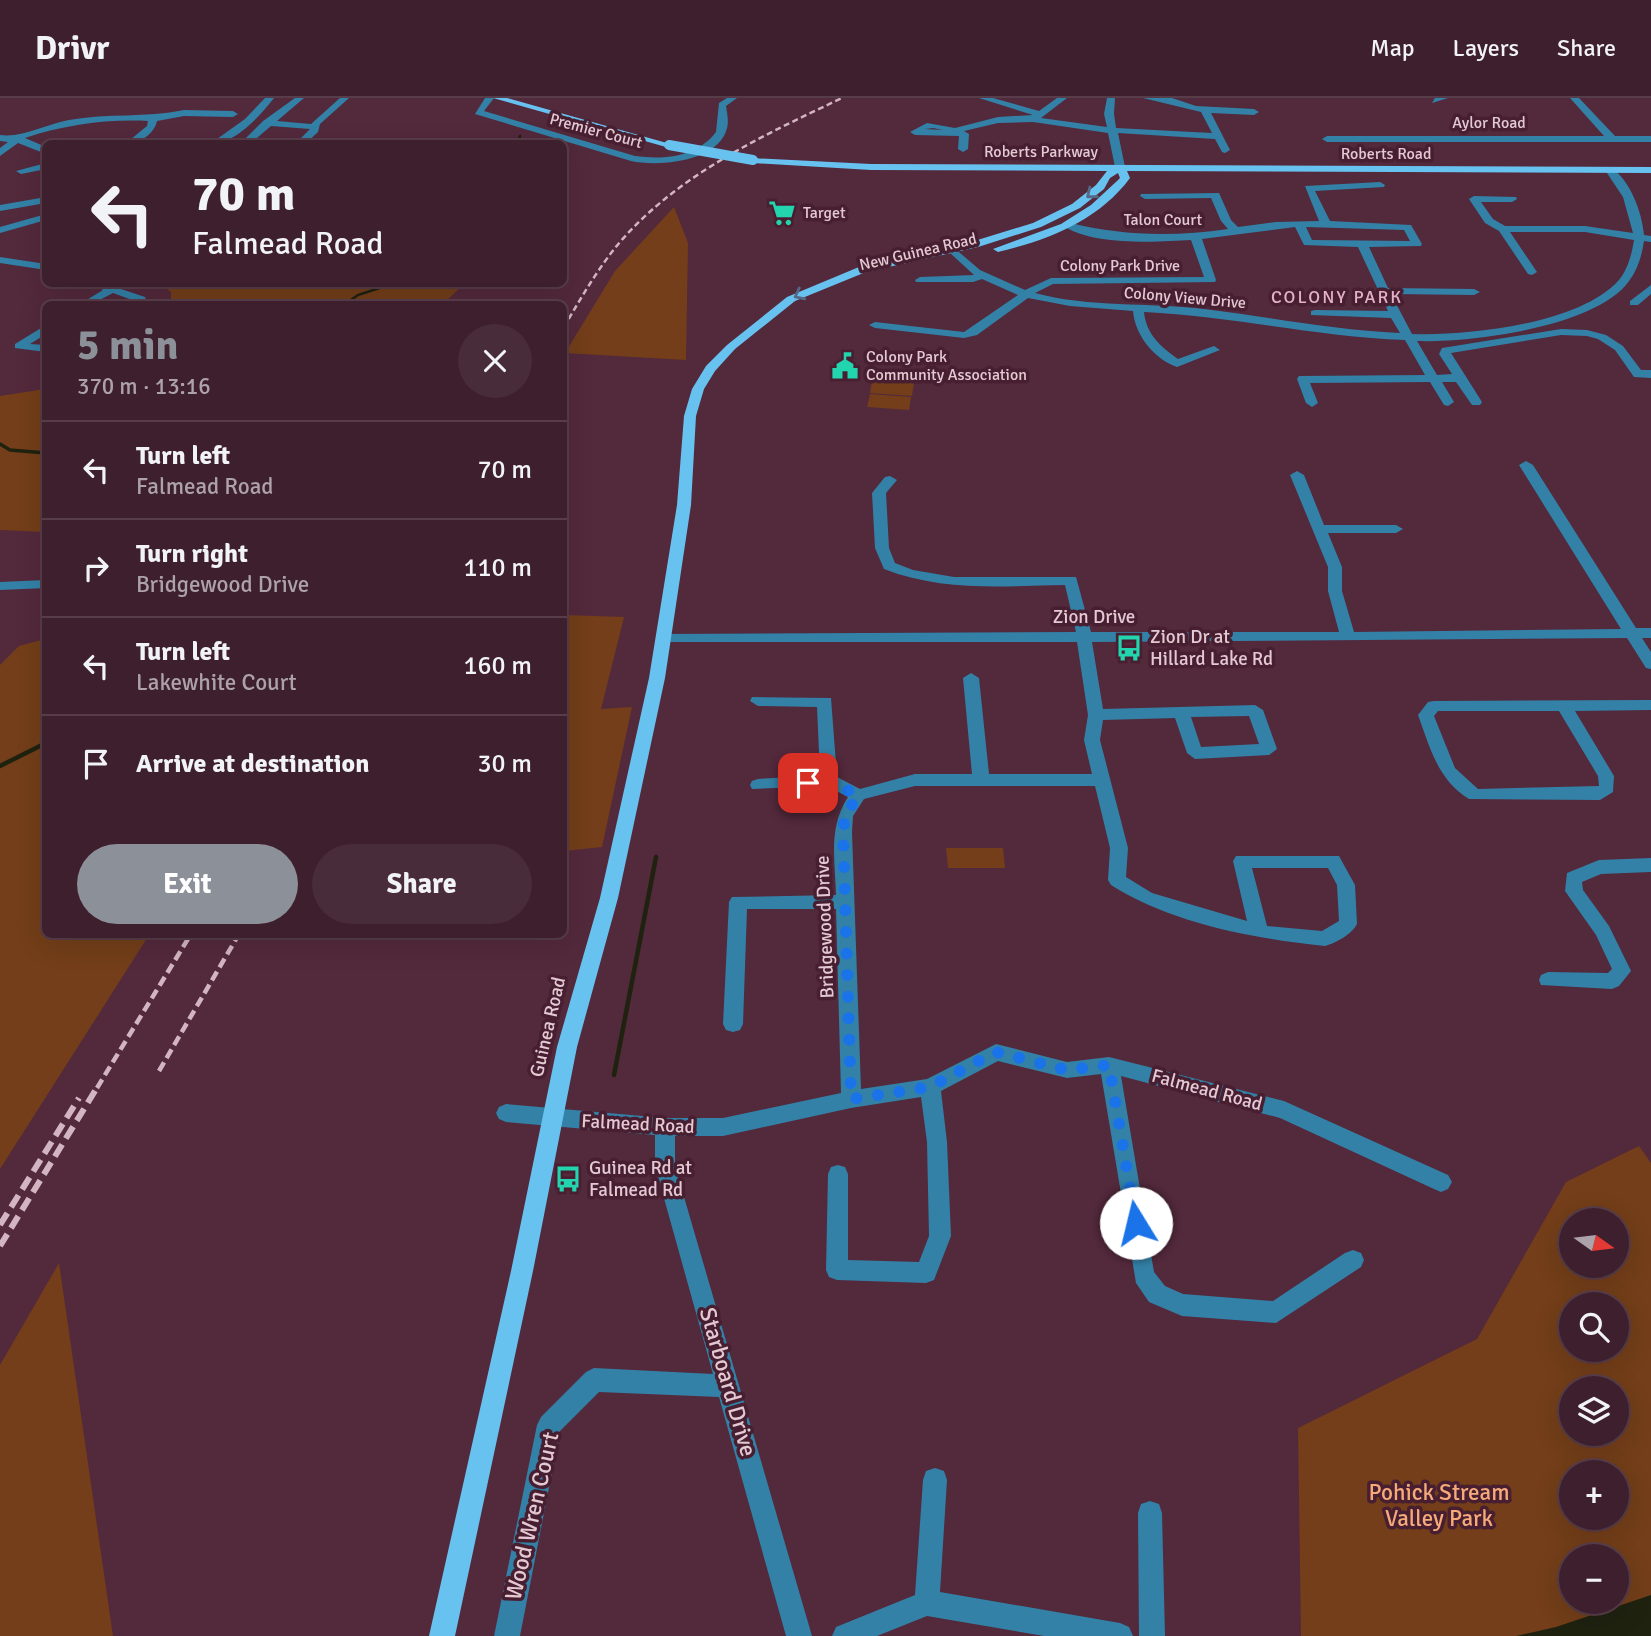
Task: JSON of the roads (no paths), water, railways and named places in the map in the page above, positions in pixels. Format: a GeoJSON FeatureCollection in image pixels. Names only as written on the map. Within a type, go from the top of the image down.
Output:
{"type":"FeatureCollection","features":[{"type":"Feature","properties":{"kind":"main road","name":"Roberts Parkway"},"geometry":{"type":"LineString","coordinates":[[497,98],[674,143],[758,157],[870,167],[1120,167]]}},
{"type":"Feature","properties":{"kind":"main road","name":"Roberts Parkway"},"geometry":{"type":"LineString","coordinates":[[528,98],[674,143]]}},
{"type":"Feature","properties":{"kind":"main road","name":"Roberts Road"},"geometry":{"type":"LineString","coordinates":[[1120,167],[1651,170]]}},
{"type":"Feature","properties":{"kind":"main road","name":"New Guinea Road"},"geometry":{"type":"LineString","coordinates":[[691,427],[700,417],[704,389],[759,335],[802,306],[871,277],[1011,235],[1058,216],[1100,187],[1106,176],[1120,167],[1125,178],[1121,183],[1071,223],[1023,244],[955,253]]}},
{"type":"Feature","properties":{"kind":"main road","name":"Guinea Road"},"geometry":{"type":"LineString","coordinates":[[442,1636],[570,1034],[609,898],[664,637],[684,505],[691,427]]}},
{"type":"Feature","properties":{"kind":"street"},"geometry":{"type":"LineString","coordinates":[[220,140],[248,121],[271,98]]}},
{"type":"Feature","properties":{"kind":"street"},"geometry":{"type":"LineString","coordinates":[[249,140],[300,98]]}},
{"type":"Feature","properties":{"kind":"street"},"geometry":{"type":"LineString","coordinates":[[304,140],[345,98]]}},
{"type":"Feature","properties":{"kind":"street","name":"Premier Court"},"geometry":{"type":"LineString","coordinates":[[491,98],[478,112],[650,161],[683,157],[708,144],[722,128],[722,104],[733,98]]}},
{"type":"Feature","properties":{"kind":"street"},"geometry":{"type":"LineString","coordinates":[[983,98],[1036,116],[1114,131],[1216,136]]}},
{"type":"Feature","properties":{"kind":"street"},"geometry":{"type":"LineString","coordinates":[[963,149],[964,134],[953,131],[998,120],[1036,116],[1063,98]]}},
{"type":"Feature","properties":{"kind":"street"},"geometry":{"type":"LineString","coordinates":[[1111,98],[1109,114],[1120,167]]}},
{"type":"Feature","properties":{"kind":"street"},"geometry":{"type":"LineString","coordinates":[[1147,98],[1205,110],[1254,112]]}},
{"type":"Feature","properties":{"kind":"street"},"geometry":{"type":"LineString","coordinates":[[1574,98],[1612,139]]}},
{"type":"Feature","properties":{"kind":"street"},"geometry":{"type":"LineString","coordinates":[[1205,110],[1225,150]]}},
{"type":"Feature","properties":{"kind":"street"},"geometry":{"type":"LineString","coordinates":[[0,153],[32,132],[68,123],[116,117],[153,119],[184,113],[233,114]]}},
{"type":"Feature","properties":{"kind":"street"},"geometry":{"type":"LineString","coordinates":[[134,140],[151,127],[153,119]]}},
{"type":"Feature","properties":{"kind":"street"},"geometry":{"type":"LineString","coordinates":[[248,121],[314,127]]}},
{"type":"Feature","properties":{"kind":"street"},"geometry":{"type":"LineString","coordinates":[[0,138],[30,142],[42,149]]}},
{"type":"Feature","properties":{"kind":"street","name":"Aylor Road"},"geometry":{"type":"LineString","coordinates":[[1327,139],[1651,139]]}},
{"type":"Feature","properties":{"kind":"street"},"geometry":{"type":"LineString","coordinates":[[21,172],[42,167]]}},
{"type":"Feature","properties":{"kind":"street"},"geometry":{"type":"LineString","coordinates":[[1503,229],[1585,229],[1648,239],[1638,207],[1611,170]]}},
{"type":"Feature","properties":{"kind":"street"},"geometry":{"type":"LineString","coordinates":[[1327,226],[1309,188],[1380,185]]}},
{"type":"Feature","properties":{"kind":"street","name":"Talon Court"},"geometry":{"type":"LineString","coordinates":[[1145,196],[1214,195],[1226,221],[1236,231]]}},
{"type":"Feature","properties":{"kind":"street"},"geometry":{"type":"LineString","coordinates":[[1512,199],[1474,199],[1489,221],[1503,229],[1531,272]]}},
{"type":"Feature","properties":{"kind":"street"},"geometry":{"type":"LineString","coordinates":[[0,208],[42,201]]}},
{"type":"Feature","properties":{"kind":"street"},"geometry":{"type":"LineString","coordinates":[[0,230],[42,217]]}},
{"type":"Feature","properties":{"kind":"street","name":"Talon Court"},"geometry":{"type":"LineString","coordinates":[[1071,223],[1093,234],[1105,235],[1196,238],[1236,231]]}},
{"type":"Feature","properties":{"kind":"street"},"geometry":{"type":"LineString","coordinates":[[1236,231],[1257,226],[1300,226],[1327,226],[1407,227],[1417,244],[1308,243],[1300,226]]}},
{"type":"Feature","properties":{"kind":"street","name":"Colony Park Drive"},"geometry":{"type":"LineString","coordinates":[[875,325],[964,335],[973,333],[1040,285],[1051,281],[1211,280],[1196,238]]}},
{"type":"Feature","properties":{"kind":"street","name":"Colony View Drive"},"geometry":{"type":"LineString","coordinates":[[955,253],[983,275],[1030,294],[1081,304],[1199,312],[1339,333],[1411,338],[1510,330],[1581,309],[1608,294],[1627,278],[1639,261],[1648,239]]}},
{"type":"Feature","properties":{"kind":"street"},"geometry":{"type":"LineString","coordinates":[[1362,244],[1378,272],[1383,291],[1395,315],[1448,402]]}},
{"type":"Feature","properties":{"kind":"street"},"geometry":{"type":"LineString","coordinates":[[0,260],[42,266]]}},
{"type":"Feature","properties":{"kind":"street"},"geometry":{"type":"LineString","coordinates":[[0,267],[17,262]]}},
{"type":"Feature","properties":{"kind":"street"},"geometry":{"type":"LineString","coordinates":[[920,280],[973,279],[983,275]]}},
{"type":"Feature","properties":{"kind":"street"},"geometry":{"type":"LineString","coordinates":[[107,287],[141,301]]}},
{"type":"Feature","properties":{"kind":"street"},"geometry":{"type":"LineString","coordinates":[[1634,303],[1651,288]]}},
{"type":"Feature","properties":{"kind":"street"},"geometry":{"type":"LineString","coordinates":[[91,301],[113,289]]}},
{"type":"Feature","properties":{"kind":"street"},"geometry":{"type":"LineString","coordinates":[[1383,291],[1474,292]]}},
{"type":"Feature","properties":{"kind":"street"},"geometry":{"type":"LineString","coordinates":[[1138,309],[1138,322],[1143,333],[1161,353],[1177,363],[1214,351]]}},
{"type":"Feature","properties":{"kind":"street"},"geometry":{"type":"LineString","coordinates":[[1315,313],[1395,315]]}},
{"type":"Feature","properties":{"kind":"street"},"geometry":{"type":"LineString","coordinates":[[42,331],[19,346],[42,349]]}},
{"type":"Feature","properties":{"kind":"street"},"geometry":{"type":"LineString","coordinates":[[1476,402],[1445,354],[1446,350],[1573,331],[1611,342],[1638,374],[1651,374]]}},
{"type":"Feature","properties":{"kind":"street"},"geometry":{"type":"LineString","coordinates":[[1630,363],[1651,362]]}},
{"type":"Feature","properties":{"kind":"street"},"geometry":{"type":"LineString","coordinates":[[1312,403],[1303,379],[1460,378]]}},
{"type":"Feature","properties":{"kind":"street"},"geometry":{"type":"LineString","coordinates":[[1526,465],[1651,664]]}},
{"type":"Feature","properties":{"kind":"street"},"geometry":{"type":"LineString","coordinates":[[1297,475],[1335,567],[1335,591],[1348,637]]}},
{"type":"Feature","properties":{"kind":"street"},"geometry":{"type":"LineString","coordinates":[[890,480],[879,493],[882,548],[889,566],[909,576],[949,580],[1071,580],[1084,636],[1096,715],[1092,740],[1119,848],[1117,880],[1146,898],[1259,932],[1325,939],[1348,924],[1346,885],[1333,861],[1242,861],[1259,932]]}},
{"type":"Feature","properties":{"kind":"street"},"geometry":{"type":"LineString","coordinates":[[1320,530],[1396,529]]}},
{"type":"Feature","properties":{"kind":"street"},"geometry":{"type":"LineString","coordinates":[[1,587],[42,584]]}},
{"type":"Feature","properties":{"kind":"street","name":"Zion Drive"},"geometry":{"type":"LineString","coordinates":[[664,637],[1348,637],[1651,633]]}},
{"type":"Feature","properties":{"kind":"street"},"geometry":{"type":"LineString","coordinates":[[971,678],[981,779]]}},
{"type":"Feature","properties":{"kind":"street"},"geometry":{"type":"LineString","coordinates":[[758,701],[825,702],[829,780]]}},
{"type":"Feature","properties":{"kind":"street"},"geometry":{"type":"LineString","coordinates":[[1564,706],[1606,776],[1607,788],[1600,794],[1475,795],[1459,787],[1449,773],[1426,715],[1434,706],[1651,705]]}},
{"type":"Feature","properties":{"kind":"street"},"geometry":{"type":"LineString","coordinates":[[1096,715],[1181,712],[1255,710],[1269,749],[1195,753],[1181,712]]}},
{"type":"Feature","properties":{"kind":"street"},"geometry":{"type":"LineString","coordinates":[[758,785],[829,780],[858,796],[915,780],[1104,780]]}},
{"type":"Feature","properties":{"kind":"street","name":"Bridgewood Drive"},"geometry":{"type":"LineString","coordinates":[[851,1099],[843,832],[845,815],[858,796]]}},
{"type":"Feature","properties":{"kind":"street"},"geometry":{"type":"LineString","coordinates":[[1548,980],[1612,981],[1622,971],[1602,931],[1574,891],[1573,878],[1599,867],[1651,865]]}},
{"type":"Feature","properties":{"kind":"street"},"geometry":{"type":"LineString","coordinates":[[733,1024],[738,902],[845,902]]}},
{"type":"Feature","properties":{"kind":"street","name":"Falmead Road"},"geometry":{"type":"LineString","coordinates":[[506,1113],[665,1127],[723,1127],[851,1099],[930,1087],[996,1052],[1067,1070],[1109,1065],[1284,1110],[1441,1182]]}},
{"type":"Feature","properties":{"kind":"street"},"geometry":{"type":"LineString","coordinates":[[1109,1065],[1144,1276],[1157,1294],[1182,1305],[1276,1312],[1353,1260]]}},
{"type":"Feature","properties":{"kind":"street"},"geometry":{"type":"LineString","coordinates":[[838,1174],[837,1270],[926,1273],[940,1236],[937,1142],[930,1087]]}},
{"type":"Feature","properties":{"kind":"street","name":"Starboard Drive"},"geometry":{"type":"LineString","coordinates":[[665,1127],[665,1166],[799,1636]]}},
{"type":"Feature","properties":{"kind":"street","name":"Wood Wren Court"},"geometry":{"type":"LineString","coordinates":[[507,1636],[549,1425],[594,1380],[730,1387]]}},
{"type":"Feature","properties":{"kind":"street"},"geometry":{"type":"LineString","coordinates":[[927,1603],[935,1480]]}},
{"type":"Feature","properties":{"kind":"street"},"geometry":{"type":"LineString","coordinates":[[1150,1513],[1152,1636]]}},
{"type":"Feature","properties":{"kind":"street"},"geometry":{"type":"LineString","coordinates":[[845,1636],[927,1603],[1120,1636]]}},
{"type":"Feature","properties":{"kind":"waterway"},"geometry":{"type":"LineString","coordinates":[[518,140],[520,136]]}},
{"type":"Feature","properties":{"kind":"waterway"},"geometry":{"type":"LineString","coordinates":[[349,301],[358,295],[383,287]]}},
{"type":"Feature","properties":{"kind":"waterway"},"geometry":{"type":"LineString","coordinates":[[0,444],[10,450],[42,453]]}},
{"type":"Feature","properties":{"kind":"waterway"},"geometry":{"type":"LineString","coordinates":[[0,766],[42,745]]}},
{"type":"Feature","properties":{"kind":"waterway"},"geometry":{"type":"LineString","coordinates":[[614,1075],[656,857]]}},
{"type":"Feature","properties":{"kind":"railway"},"geometry":{"type":"LineString","coordinates":[[567,322],[590,283],[620,242],[668,196],[752,142],[842,98]]}},
{"type":"Feature","properties":{"kind":"railway"},"geometry":{"type":"LineString","coordinates":[[97,1088],[189,938]]}},
{"type":"Feature","properties":{"kind":"railway"},"geometry":{"type":"LineString","coordinates":[[159,1071],[237,938]]}},
{"type":"Feature","properties":{"kind":"railway"},"geometry":{"type":"LineString","coordinates":[[0,1246],[98,1086]]}},
{"type":"Feature","properties":{"kind":"railway"},"geometry":{"type":"LineString","coordinates":[[0,1225],[79,1098]]}},
{"type":"Feature","properties":{"kind":"place","name":"Target"},"geometry":{"type":"Point","coordinates":[782,213]}},
{"type":"Feature","properties":{"kind":"place","name":"Colony Park Community Association"},"geometry":{"type":"Point","coordinates":[845,366]}},
{"type":"Feature","properties":{"kind":"place","name":"Zion Dr at Hillard Lake Rd"},"geometry":{"type":"Point","coordinates":[1129,648]}},
{"type":"Feature","properties":{"kind":"place","name":"Guinea Rd at Falmead Rd"},"geometry":{"type":"Point","coordinates":[568,1179]}},
{"type":"Feature","properties":{"kind":"district","name":"COLONY PARK"},"geometry":{"type":"Point","coordinates":[1337,297]}},
{"type":"Feature","properties":{"kind":"park label","name":"Pohick Stream Valley Park"},"geometry":{"type":"Point","coordinates":[1439,1505]}}]}
